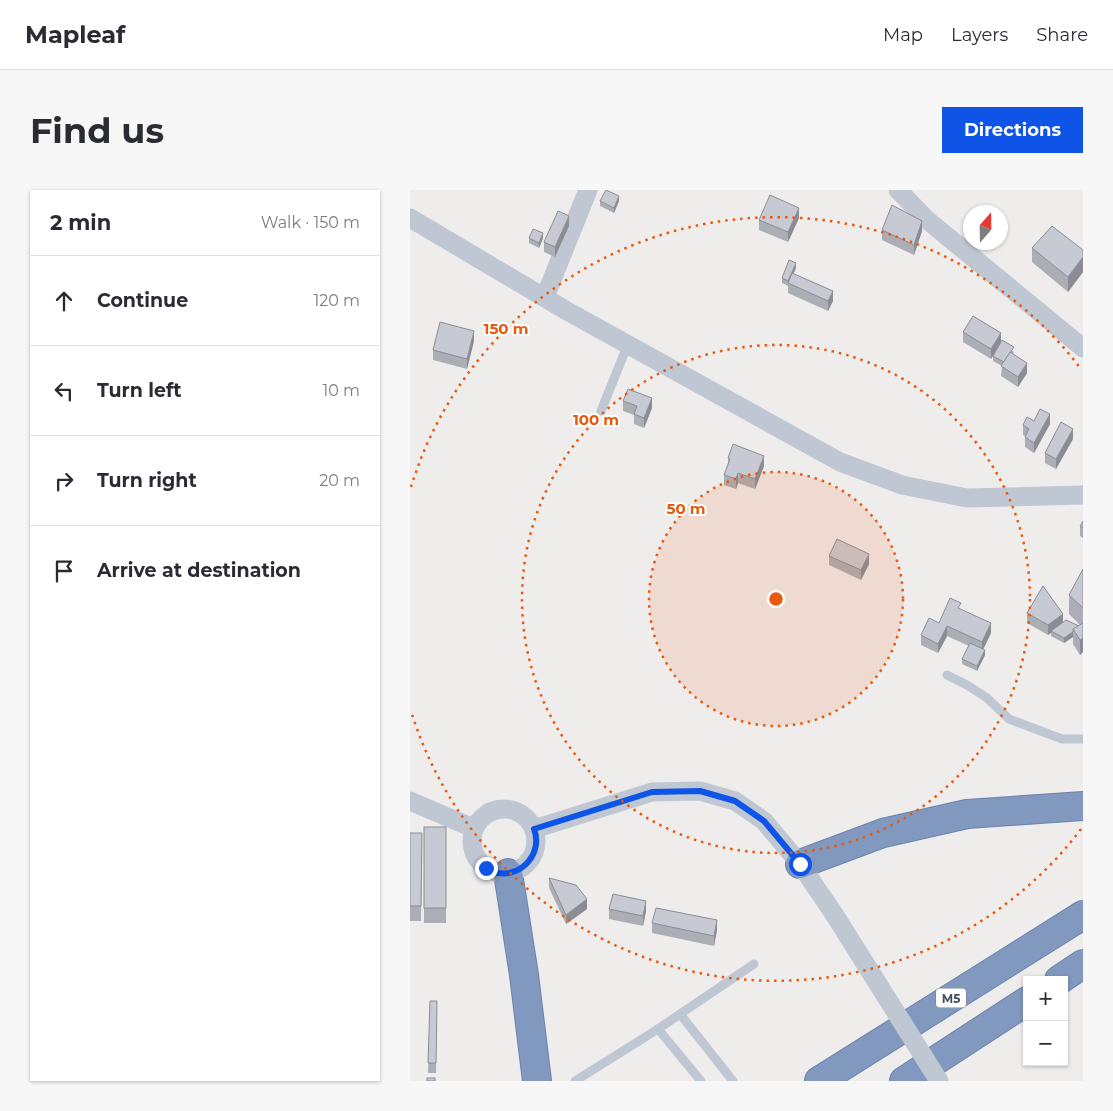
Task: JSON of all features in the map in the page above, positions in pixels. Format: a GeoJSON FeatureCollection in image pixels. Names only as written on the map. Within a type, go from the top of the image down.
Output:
{"type":"FeatureCollection","features":[{"type":"Feature","properties":{"kind":"highway"},"geometry":{"type":"LineString","coordinates":[[800,864],[883,833],[966,814],[1083,806]]}},
{"type":"Feature","properties":{"kind":"highway"},"geometry":{"type":"LineString","coordinates":[[508,873],[524,975],[537,1081]]}},
{"type":"Feature","properties":{"kind":"highway","name":"M5"},"geometry":{"type":"LineString","coordinates":[[819,1081],[1083,915]]}},
{"type":"Feature","properties":{"kind":"highway"},"geometry":{"type":"LineString","coordinates":[[1066,976],[1083,964]]}},
{"type":"Feature","properties":{"kind":"highway"},"geometry":{"type":"LineString","coordinates":[[904,1081],[1023,1004]]}},
{"type":"Feature","properties":{"kind":"street"},"geometry":{"type":"LineString","coordinates":[[545,297],[588,190]]}},
{"type":"Feature","properties":{"kind":"street"},"geometry":{"type":"LineString","coordinates":[[898,190],[926,219],[1083,348]]}},
{"type":"Feature","properties":{"kind":"street"},"geometry":{"type":"LineString","coordinates":[[410,218],[545,297],[840,462],[902,485],[967,498],[1083,495]]}},
{"type":"Feature","properties":{"kind":"street"},"geometry":{"type":"LineString","coordinates":[[534,829],[652,792],[700,791],[735,801],[764,821],[800,864],[834,914],[939,1081]]}},
{"type":"Feature","properties":{"kind":"street"},"geometry":{"type":"LineString","coordinates":[[410,801],[473,828]]}},
{"type":"Feature","properties":{"kind":"street"},"geometry":{"type":"LineString","coordinates":[[496,809],[516,810],[525,816],[534,829],[536,844],[534,853],[528,863],[519,870],[508,873],[486,868],[473,851],[471,839],[473,828],[486,813],[496,809]]}},
{"type":"Feature","properties":{"kind":"lane"},"geometry":{"type":"LineString","coordinates":[[601,411],[628,344]]}},
{"type":"Feature","properties":{"kind":"lane"},"geometry":{"type":"LineString","coordinates":[[947,675],[987,698],[1009,720],[1062,739],[1083,739]]}},
{"type":"Feature","properties":{"kind":"lane"},"geometry":{"type":"LineString","coordinates":[[575,1081],[658,1029],[754,964]]}},
{"type":"Feature","properties":{"kind":"lane"},"geometry":{"type":"LineString","coordinates":[[680,1014],[733,1081]]}},
{"type":"Feature","properties":{"kind":"lane"},"geometry":{"type":"LineString","coordinates":[[658,1029],[701,1081]]}},
{"type":"Feature","properties":{"kind":"building"},"geometry":{"type":"Polygon","coordinates":[[[606,190],[619,196],[614,208],[600,201],[606,190]]]}},
{"type":"Feature","properties":{"kind":"building"},"geometry":{"type":"Polygon","coordinates":[[[770,195],[799,208],[788,232],[759,220],[770,195]]]}},
{"type":"Feature","properties":{"kind":"building"},"geometry":{"type":"Polygon","coordinates":[[[892,205],[922,221],[914,245],[882,230],[892,205]]]}},
{"type":"Feature","properties":{"kind":"building"},"geometry":{"type":"Polygon","coordinates":[[[558,211],[569,216],[555,247],[544,242],[558,211]]]}},
{"type":"Feature","properties":{"kind":"building"},"geometry":{"type":"Polygon","coordinates":[[[1052,226],[1083,250],[1083,257],[1068,277],[1032,248],[1052,226]]]}},
{"type":"Feature","properties":{"kind":"building"},"geometry":{"type":"Polygon","coordinates":[[[533,229],[543,233],[539,243],[529,238],[533,229]]]}},
{"type":"Feature","properties":{"kind":"building"},"geometry":{"type":"Polygon","coordinates":[[[789,260],[796,263],[788,281],[782,278],[789,260]]]}},
{"type":"Feature","properties":{"kind":"building"},"geometry":{"type":"Polygon","coordinates":[[[792,273],[833,291],[828,301],[788,283],[792,273]]]}},
{"type":"Feature","properties":{"kind":"building"},"geometry":{"type":"Polygon","coordinates":[[[973,316],[1001,333],[991,349],[963,332],[973,316]]]}},
{"type":"Feature","properties":{"kind":"building"},"geometry":{"type":"Polygon","coordinates":[[[440,322],[474,331],[467,359],[433,350],[440,322]]]}},
{"type":"Feature","properties":{"kind":"building"},"geometry":{"type":"Polygon","coordinates":[[[1002,340],[1014,347],[1004,362],[993,356],[1002,340]]]}},
{"type":"Feature","properties":{"kind":"building"},"geometry":{"type":"Polygon","coordinates":[[[1010,352],[1027,363],[1018,377],[1001,366],[1010,352]]]}},
{"type":"Feature","properties":{"kind":"building"},"geometry":{"type":"Polygon","coordinates":[[[628,389],[652,398],[644,418],[634,414],[637,406],[623,401],[628,389]]]}},
{"type":"Feature","properties":{"kind":"building"},"geometry":{"type":"Polygon","coordinates":[[[1040,409],[1050,414],[1034,443],[1025,437],[1029,429],[1023,425],[1027,417],[1034,421],[1040,409]]]}},
{"type":"Feature","properties":{"kind":"building"},"geometry":{"type":"Polygon","coordinates":[[[1061,422],[1073,429],[1056,459],[1045,453],[1061,422]]]}},
{"type":"Feature","properties":{"kind":"building"},"geometry":{"type":"Polygon","coordinates":[[[733,444],[764,456],[755,479],[738,473],[736,479],[724,475],[733,444]]]}},
{"type":"Feature","properties":{"kind":"building"},"geometry":{"type":"Polygon","coordinates":[[[837,539],[869,554],[861,570],[829,556],[837,539]]]}},
{"type":"Feature","properties":{"kind":"building"},"geometry":{"type":"Polygon","coordinates":[[[1083,569],[1083,608],[1069,595],[1083,569]]]}},
{"type":"Feature","properties":{"kind":"building"},"geometry":{"type":"Polygon","coordinates":[[[1043,586],[1063,614],[1048,625],[1027,613],[1043,586]]]}},
{"type":"Feature","properties":{"kind":"building"},"geometry":{"type":"Polygon","coordinates":[[[950,598],[961,603],[958,608],[991,623],[982,642],[947,626],[938,644],[921,635],[929,618],[939,623],[950,598]]]}},
{"type":"Feature","properties":{"kind":"building"},"geometry":{"type":"Polygon","coordinates":[[[1066,620],[1079,626],[1064,638],[1051,631],[1066,620]]]}},
{"type":"Feature","properties":{"kind":"building"},"geometry":{"type":"Polygon","coordinates":[[[1083,623],[1083,638],[1080,640],[1073,629],[1083,623]]]}},
{"type":"Feature","properties":{"kind":"building"},"geometry":{"type":"Polygon","coordinates":[[[970,643],[985,650],[977,666],[962,659],[970,643]]]}},
{"type":"Feature","properties":{"kind":"building"},"geometry":{"type":"Polygon","coordinates":[[[424,827],[446,827],[446,908],[424,908],[424,827]]]}},
{"type":"Feature","properties":{"kind":"building"},"geometry":{"type":"Polygon","coordinates":[[[410,833],[422,833],[421,906],[410,906],[410,833]]]}},
{"type":"Feature","properties":{"kind":"building"},"geometry":{"type":"Polygon","coordinates":[[[549,878],[576,885],[587,899],[566,915],[549,878]]]}},
{"type":"Feature","properties":{"kind":"building"},"geometry":{"type":"Polygon","coordinates":[[[613,894],[646,901],[643,916],[609,909],[613,894]]]}},
{"type":"Feature","properties":{"kind":"building"},"geometry":{"type":"Polygon","coordinates":[[[656,908],[717,920],[714,936],[652,923],[656,908]]]}},
{"type":"Feature","properties":{"kind":"building"},"geometry":{"type":"Polygon","coordinates":[[[430,1001],[437,1001],[436,1063],[428,1063],[430,1001]]]}},
{"type":"Feature","properties":{"kind":"building"},"geometry":{"type":"Polygon","coordinates":[[[427,1078],[435,1078],[435,1081],[427,1081],[427,1078]]]}},
{"type":"Feature","properties":{"kind":"route"},"geometry":{"type":"LineString","coordinates":[[486,868],[508,873],[519,870],[528,863],[534,853],[536,844],[534,829],[652,792],[700,791],[735,801],[764,821],[800,864]]}}]}
